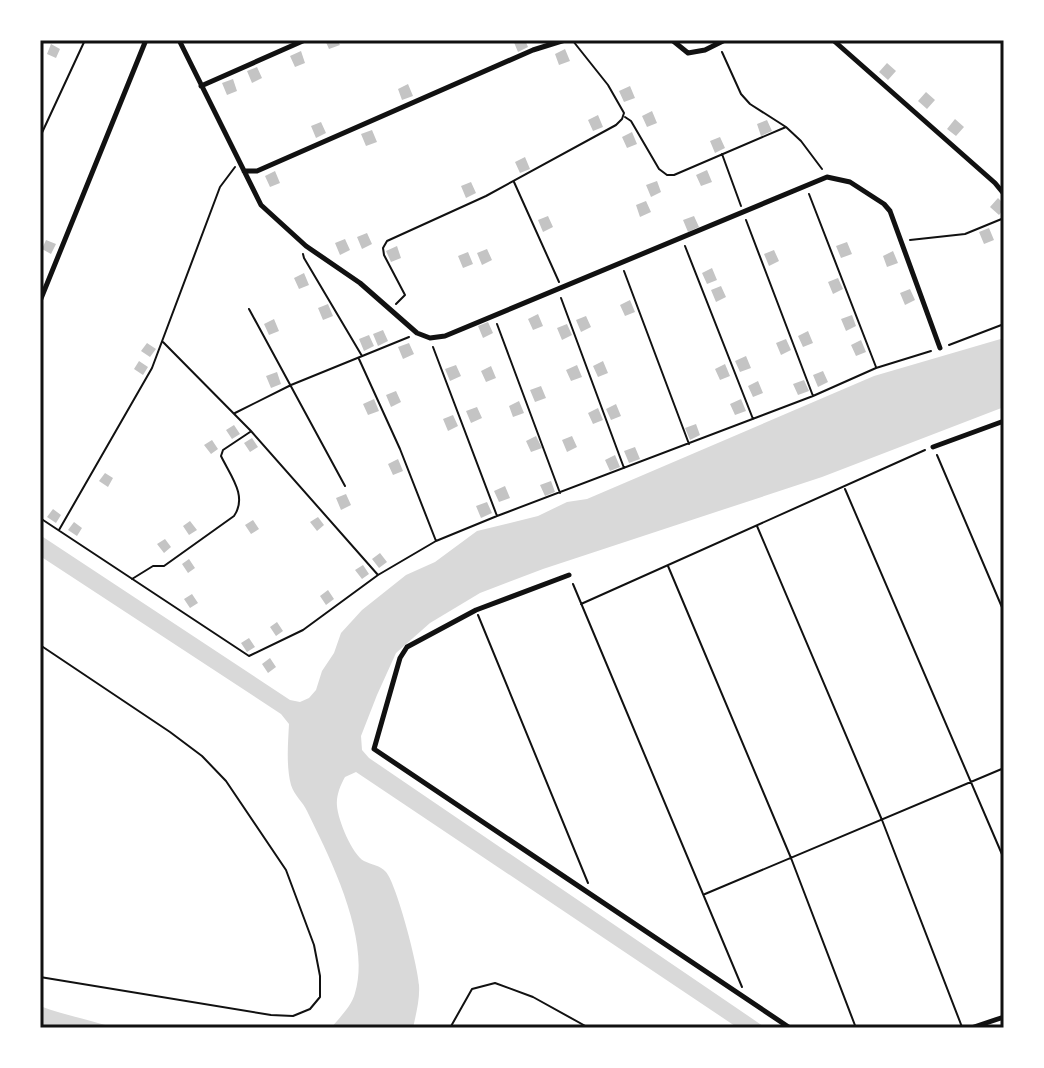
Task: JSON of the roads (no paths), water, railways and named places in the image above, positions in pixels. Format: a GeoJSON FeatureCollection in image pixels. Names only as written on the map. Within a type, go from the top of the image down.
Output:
{"type":"FeatureCollection","features":[{"type":"Feature","properties":{"kind":"street"},"geometry":{"type":"LineString","coordinates":[[40,301],[146,40]]}},
{"type":"Feature","properties":{"kind":"street"},"geometry":{"type":"LineString","coordinates":[[179,40],[261,205],[306,246],[360,283],[417,333],[430,338],[445,336],[827,177],[850,182],[890,211],[940,348]]}},
{"type":"Feature","properties":{"kind":"street"},"geometry":{"type":"LineString","coordinates":[[201,86],[305,40]]}},
{"type":"Feature","properties":{"kind":"street"},"geometry":{"type":"LineString","coordinates":[[243,171],[257,171],[533,50],[564,40]]}},
{"type":"Feature","properties":{"kind":"street"},"geometry":{"type":"LineString","coordinates":[[672,40],[688,53],[705,50],[725,40]]}},
{"type":"Feature","properties":{"kind":"street"},"geometry":{"type":"LineString","coordinates":[[833,40],[1004,194]]}},
{"type":"Feature","properties":{"kind":"street"},"geometry":{"type":"LineString","coordinates":[[933,447],[1004,421]]}},
{"type":"Feature","properties":{"kind":"street"},"geometry":{"type":"LineString","coordinates":[[569,575],[476,610],[407,647],[400,658],[374,749],[790,1028]]}},
{"type":"Feature","properties":{"kind":"street"},"geometry":{"type":"LineString","coordinates":[[971,1028],[1004,1017]]}}]}
